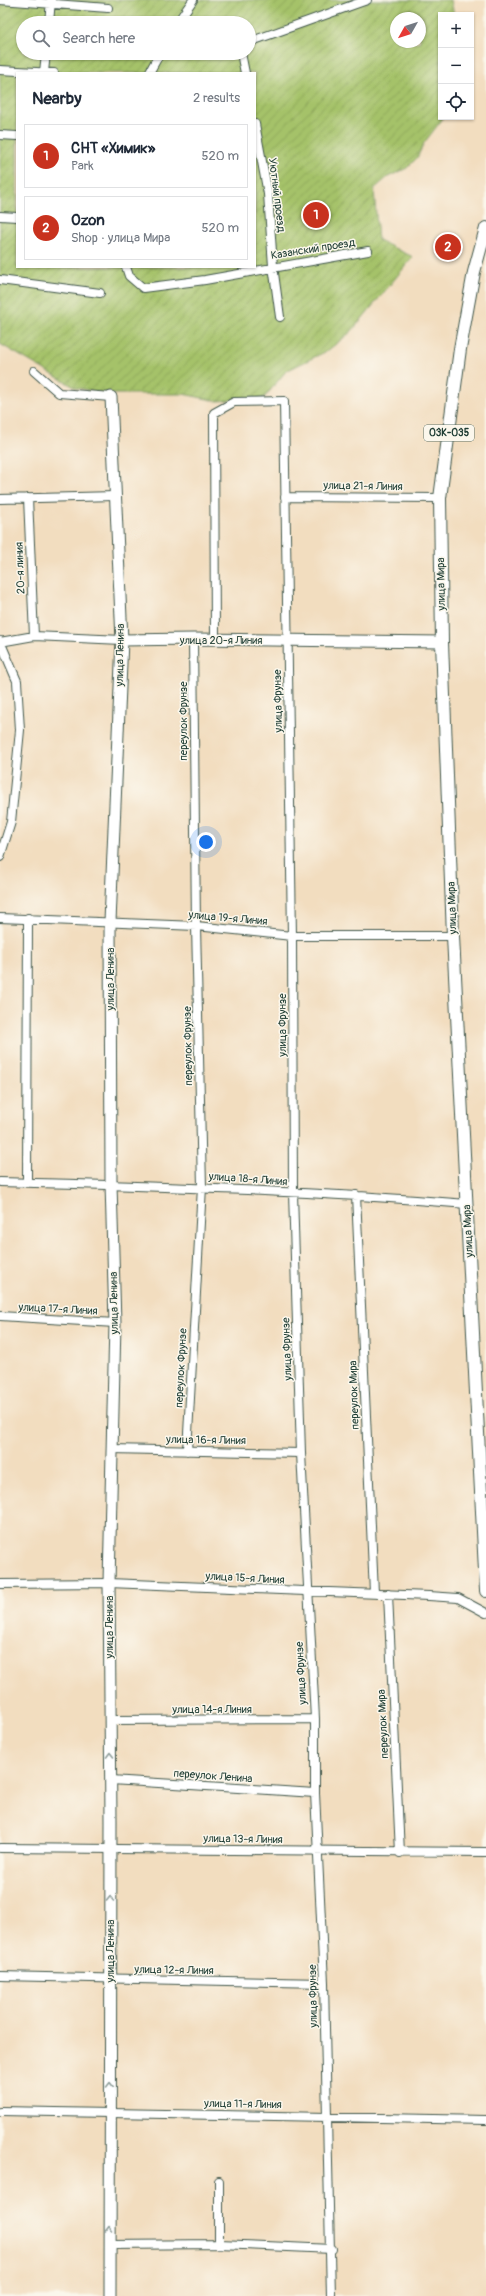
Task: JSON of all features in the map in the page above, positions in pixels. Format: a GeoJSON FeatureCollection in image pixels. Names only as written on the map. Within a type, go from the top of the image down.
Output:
{"type":"FeatureCollection","features":[{"type":"Feature","properties":{"kind":"main road","name":"улица Мира"},"geometry":{"type":"LineString","coordinates":[[486,228],[474,272],[460,349],[440,498],[442,642],[454,936],[486,1591]]}},
{"type":"Feature","properties":{"kind":"main road","name":"улица Ленина"},"geometry":{"type":"LineString","coordinates":[[110,2296],[109,2112],[111,1780],[109,1583],[115,1323],[111,1184],[110,922],[122,640],[111,397]]}},
{"type":"Feature","properties":{"kind":"main road","name":"улица 20-я Линия"},"geometry":{"type":"LineString","coordinates":[[122,640],[215,639],[442,642]]}},
{"type":"Feature","properties":{"kind":"street"},"geometry":{"type":"LineString","coordinates":[[0,0],[50,2],[108,8]]}},
{"type":"Feature","properties":{"kind":"street"},"geometry":{"type":"LineString","coordinates":[[181,16],[193,0]]}},
{"type":"Feature","properties":{"kind":"street"},"geometry":{"type":"LineString","coordinates":[[256,40],[367,0]]}},
{"type":"Feature","properties":{"kind":"street"},"geometry":{"type":"LineString","coordinates":[[49,16],[50,2]]}},
{"type":"Feature","properties":{"kind":"street"},"geometry":{"type":"LineString","coordinates":[[0,70],[44,72],[45,60]]}},
{"type":"Feature","properties":{"kind":"street"},"geometry":{"type":"LineString","coordinates":[[150,72],[156,60]]}},
{"type":"Feature","properties":{"kind":"street"},"geometry":{"type":"LineString","coordinates":[[242,60],[245,72]]}},
{"type":"Feature","properties":{"kind":"street","name":"Уютный проезд"},"geometry":{"type":"LineString","coordinates":[[256,129],[268,194],[273,266],[280,317]]}},
{"type":"Feature","properties":{"kind":"street"},"geometry":{"type":"LineString","coordinates":[[0,135],[16,136]]}},
{"type":"Feature","properties":{"kind":"street"},"geometry":{"type":"LineString","coordinates":[[0,216],[16,217]]}},
{"type":"Feature","properties":{"kind":"street","name":"Казанский проезд"},"geometry":{"type":"LineString","coordinates":[[126,268],[129,276],[143,288],[205,280],[273,266],[368,251]]}},
{"type":"Feature","properties":{"kind":"street"},"geometry":{"type":"LineString","coordinates":[[0,280],[100,293]]}},
{"type":"Feature","properties":{"kind":"street","name":"улица Ленина"},"geometry":{"type":"LineString","coordinates":[[34,371],[59,393],[111,397]]}},
{"type":"Feature","properties":{"kind":"street","name":"улица Фрунзе"},"geometry":{"type":"LineString","coordinates":[[215,639],[214,413],[234,402],[284,401],[292,936],[293,1193],[301,1453],[307,1592],[315,1719],[315,1793],[319,1852],[324,1983],[326,2117],[332,2249],[331,2296]]}},
{"type":"Feature","properties":{"kind":"street"},"geometry":{"type":"LineString","coordinates":[[0,499],[115,496]]}},
{"type":"Feature","properties":{"kind":"street","name":"улица 21-я Линия"},"geometry":{"type":"LineString","coordinates":[[286,497],[440,498]]}},
{"type":"Feature","properties":{"kind":"street","name":"20-я линия"},"geometry":{"type":"LineString","coordinates":[[28,498],[34,636]]}},
{"type":"Feature","properties":{"kind":"street","name":"улица 20-я Линия"},"geometry":{"type":"LineString","coordinates":[[0,641],[34,636],[122,640]]}},
{"type":"Feature","properties":{"kind":"street","name":"переулок Фрунзе"},"geometry":{"type":"LineString","coordinates":[[187,1451],[202,1187],[196,926],[193,639]]}},
{"type":"Feature","properties":{"kind":"street"},"geometry":{"type":"LineString","coordinates":[[0,641],[18,681],[20,730],[11,822],[0,857]]}},
{"type":"Feature","properties":{"kind":"street","name":"улица 19-я Линия"},"geometry":{"type":"LineString","coordinates":[[0,918],[196,926],[292,936],[454,936]]}},
{"type":"Feature","properties":{"kind":"street"},"geometry":{"type":"LineString","coordinates":[[27,1182],[28,918]]}},
{"type":"Feature","properties":{"kind":"street","name":"улица 18-я Линия"},"geometry":{"type":"LineString","coordinates":[[0,1182],[202,1187],[293,1193],[356,1195],[467,1204]]}},
{"type":"Feature","properties":{"kind":"street","name":"переулок Мира"},"geometry":{"type":"LineString","coordinates":[[356,1195],[374,1593]]}},
{"type":"Feature","properties":{"kind":"street","name":"улица 17-я Линия"},"geometry":{"type":"LineString","coordinates":[[0,1316],[115,1323]]}},
{"type":"Feature","properties":{"kind":"street","name":"улица 16-я Линия"},"geometry":{"type":"LineString","coordinates":[[111,1449],[301,1453]]}},
{"type":"Feature","properties":{"kind":"street","name":"улица 15-я Линия"},"geometry":{"type":"LineString","coordinates":[[0,1584],[109,1583],[307,1592],[374,1593],[458,1598],[486,1613]]}},
{"type":"Feature","properties":{"kind":"street","name":"переулок Мира"},"geometry":{"type":"LineString","coordinates":[[388,1594],[400,1853]]}},
{"type":"Feature","properties":{"kind":"street","name":"улица 14-я Линия"},"geometry":{"type":"LineString","coordinates":[[110,1720],[315,1719]]}},
{"type":"Feature","properties":{"kind":"street","name":"переулок Ленина"},"geometry":{"type":"LineString","coordinates":[[111,1780],[315,1793]]}},
{"type":"Feature","properties":{"kind":"street","name":"улица 13-я Линия"},"geometry":{"type":"LineString","coordinates":[[0,1848],[110,1848],[400,1853],[486,1852]]}},
{"type":"Feature","properties":{"kind":"street","name":"улица 12-я Линия"},"geometry":{"type":"LineString","coordinates":[[0,1976],[110,1980],[324,1983]]}},
{"type":"Feature","properties":{"kind":"street","name":"улица 11-я Линия"},"geometry":{"type":"LineString","coordinates":[[0,2111],[486,2120]]}},
{"type":"Feature","properties":{"kind":"street"},"geometry":{"type":"LineString","coordinates":[[219,2182],[219,2244]]}},
{"type":"Feature","properties":{"kind":"street"},"geometry":{"type":"LineString","coordinates":[[110,2245],[219,2244],[332,2249]]}},
{"type":"Feature","properties":{"kind":"green space"},"geometry":{"type":"Polygon","coordinates":[[[0,0],[451,0],[453,12],[438,12],[438,120],[442,120],[424,143],[417,158],[407,168],[388,177],[374,189],[378,240],[413,257],[351,332],[327,351],[286,371],[264,398],[217,401],[183,394],[110,394],[76,388],[0,344],[0,0]]]}},
{"type":"Feature","properties":{"kind":"place","name":"СНТ «Химик»"},"geometry":{"type":"Point","coordinates":[316,215]}},
{"type":"Feature","properties":{"kind":"place","name":"Ozon"},"geometry":{"type":"Point","coordinates":[448,247]}}]}
